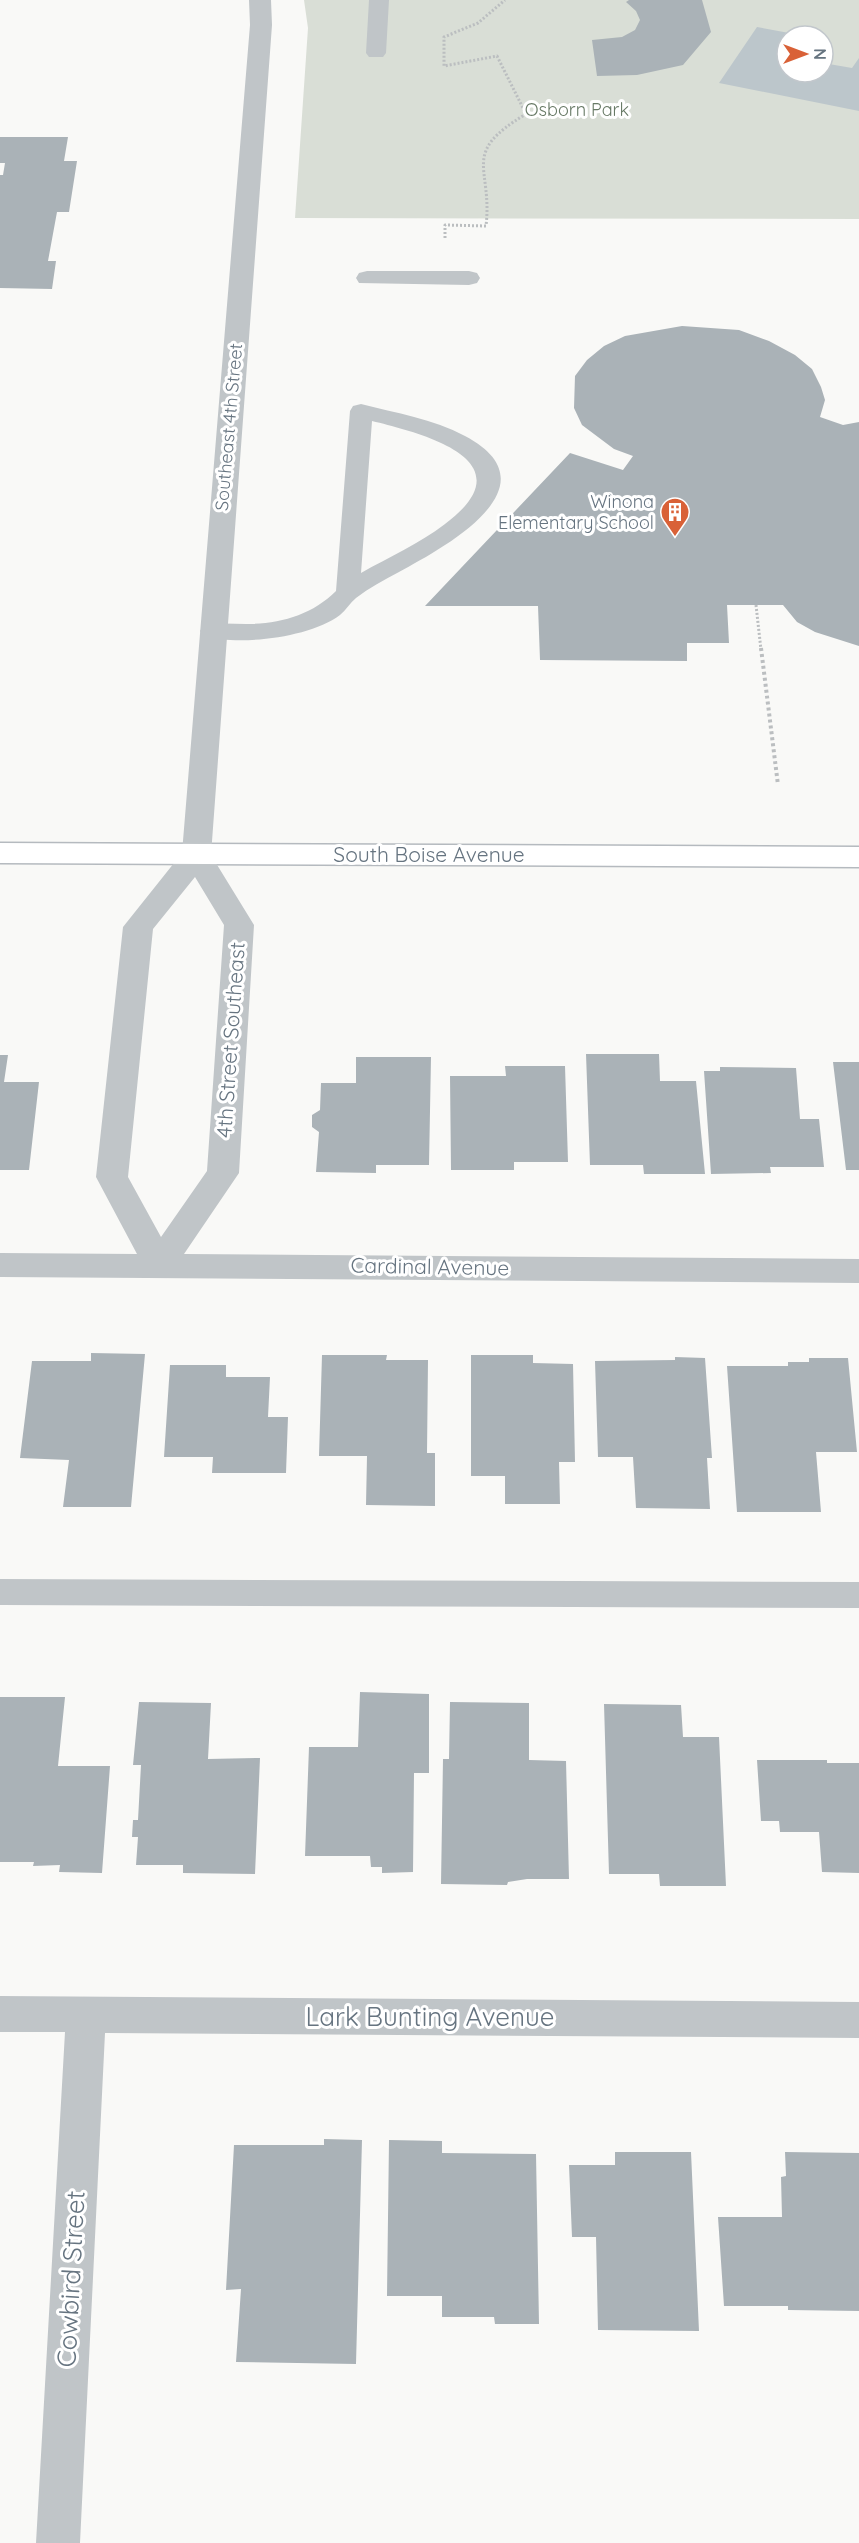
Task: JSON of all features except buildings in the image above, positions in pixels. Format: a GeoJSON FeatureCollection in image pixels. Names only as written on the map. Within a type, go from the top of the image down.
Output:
{"type":"FeatureCollection","features":[{"type":"Feature","properties":{"kind":"main road","name":"South Boise Avenue"},"geometry":{"type":"LineString","coordinates":[[0,853],[859,857]]}},
{"type":"Feature","properties":{"kind":"street","name":"Southeast 4th Street"},"geometry":{"type":"LineString","coordinates":[[196,855],[261,25],[260,0]]}},
{"type":"Feature","properties":{"kind":"street","name":"4th Street Southeast"},"geometry":{"type":"LineString","coordinates":[[159,1265],[223,1173],[238,925],[196,855]]}},
{"type":"Feature","properties":{"kind":"street"},"geometry":{"type":"LineString","coordinates":[[159,1265],[112,1177],[138,927],[196,855]]}},
{"type":"Feature","properties":{"kind":"street","name":"Cardinal Avenue"},"geometry":{"type":"LineString","coordinates":[[0,1265],[859,1271]]}},
{"type":"Feature","properties":{"kind":"street","name":"Lark Bunting Avenue"},"geometry":{"type":"LineString","coordinates":[[0,2014],[859,2020]]}},
{"type":"Feature","properties":{"kind":"street","name":"Cowbird Street"},"geometry":{"type":"LineString","coordinates":[[58,2543],[86,2014]]}},
{"type":"Feature","properties":{"kind":"lane"},"geometry":{"type":"LineString","coordinates":[[376,53],[379,0]]}},
{"type":"Feature","properties":{"kind":"lane"},"geometry":{"type":"LineString","coordinates":[[367,278],[469,278]]}},
{"type":"Feature","properties":{"kind":"lane"},"geometry":{"type":"LineString","coordinates":[[212,631],[272,630],[292,626],[331,609],[348,593],[456,526],[481,504],[488,489],[488,472],[482,460],[466,447],[420,426],[361,411],[348,593]]}},
{"type":"Feature","properties":{"kind":"lane"},"geometry":{"type":"LineString","coordinates":[[0,1592],[859,1595]]}},
{"type":"Feature","properties":{"kind":"path"},"geometry":{"type":"LineString","coordinates":[[444,245],[445,225],[486,226],[489,200],[481,163],[485,149],[504,127],[526,114],[497,56],[444,66],[444,37],[459,33],[485,19],[506,0]]}},
{"type":"Feature","properties":{"kind":"path"},"geometry":{"type":"LineString","coordinates":[[756,605],[778,785]]}},
{"type":"Feature","properties":{"kind":"green space","name":"Osborn Park"},"geometry":{"type":"Polygon","coordinates":[[[304,0],[859,0],[859,219],[295,218],[308,28],[304,0]]]}},
{"type":"Feature","properties":{"kind":"shaded area"},"geometry":{"type":"Polygon","coordinates":[[[757,27],[775,30],[775,84],[835,84],[835,65],[852,68],[859,58],[859,111],[719,83],[757,27]]]}},
{"type":"Feature","properties":{"kind":"place","name":"Winona Elementary School"},"geometry":{"type":"Point","coordinates":[675,538]}}]}
